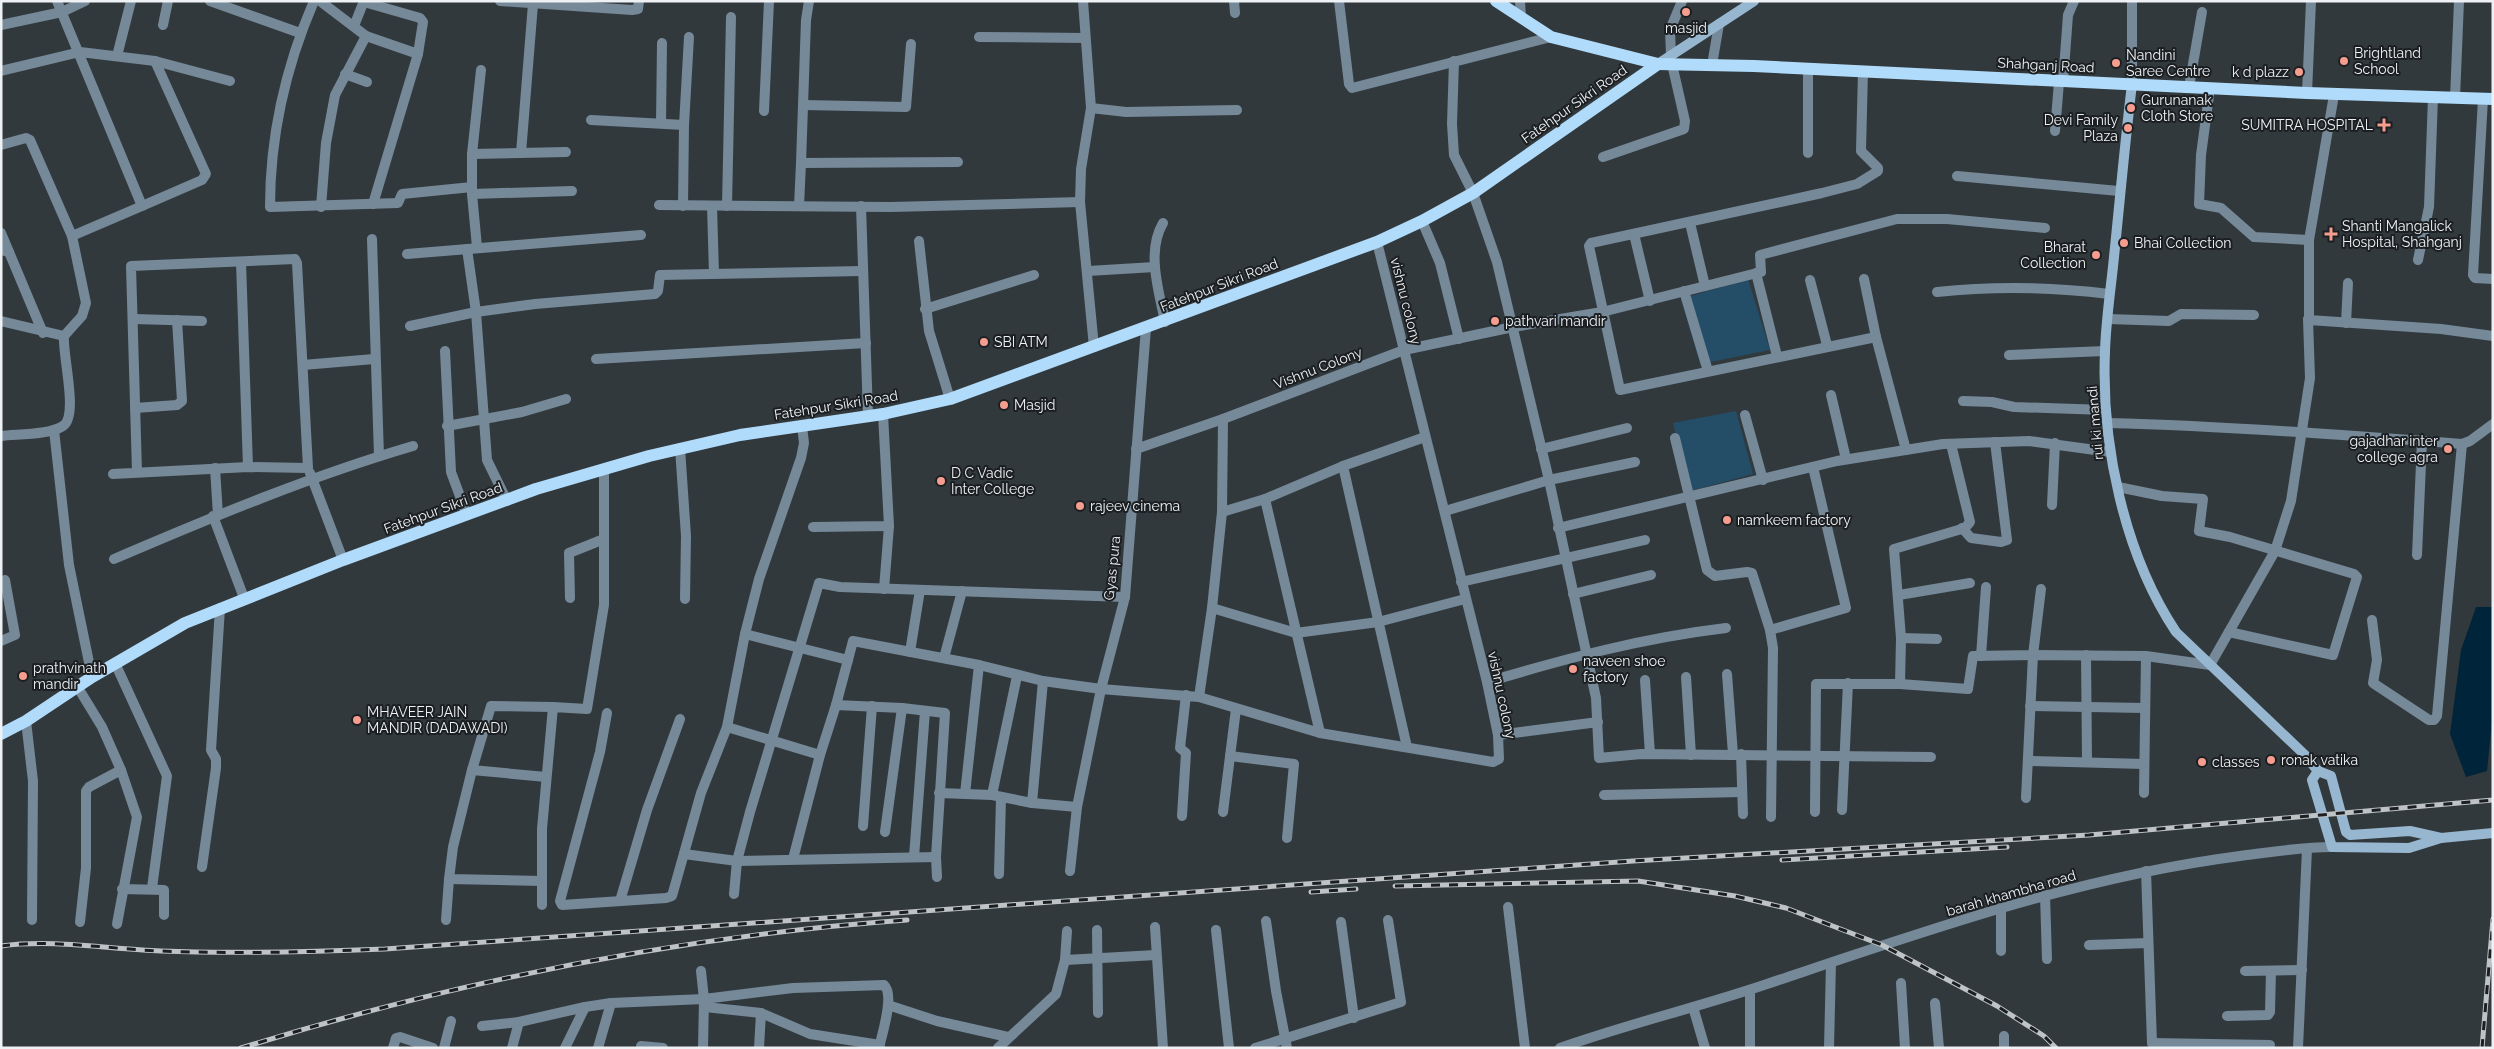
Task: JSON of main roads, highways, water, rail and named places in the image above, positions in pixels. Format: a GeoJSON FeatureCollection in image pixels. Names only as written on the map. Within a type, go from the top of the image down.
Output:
{"type":"FeatureCollection","features":[{"type":"Feature","properties":{"kind":"main road","name":"Shahganj Road"},"geometry":{"type":"LineString","coordinates":[[1496,1],[1551,37],[1658,64],[1672,60],[1712,65],[1808,68],[2061,82],[2488,99]]}},
{"type":"Feature","properties":{"kind":"main road"},"geometry":{"type":"LineString","coordinates":[[1672,60],[1719,24],[1754,1]]}},
{"type":"Feature","properties":{"kind":"main road","name":"Fatehpur Sikri Road"},"geometry":{"type":"LineString","coordinates":[[1,734],[26,721],[92,676],[185,623],[342,560],[536,490],[680,448],[740,435],[884,414],[950,399],[1165,322],[1377,242],[1422,222],[1473,193],[1658,64]]}},
{"type":"Feature","properties":{"kind":"main road","name":"rui ki mandi"},"geometry":{"type":"LineString","coordinates":[[2132,84],[2119,191],[2105,351],[2107,424],[2110,452],[2118,486],[2136,551],[2161,609],[2176,632],[2305,755],[2318,771]]}},
{"type":"Feature","properties":{"kind":"main road"},"geometry":{"type":"LineString","coordinates":[[2440,838],[2410,831],[2350,835],[2346,832],[2331,776],[2318,771],[2312,780],[2332,847],[2409,848],[2440,838],[2493,833]]}},
{"type":"Feature","properties":{"kind":"railway"},"geometry":{"type":"LineString","coordinates":[[1,946],[61,944],[161,951],[217,952],[385,949],[1633,861],[2089,835],[2493,800]]}},
{"type":"Feature","properties":{"kind":"railway"},"geometry":{"type":"LineString","coordinates":[[1782,860],[2007,847]]}},
{"type":"Feature","properties":{"kind":"railway"},"geometry":{"type":"LineString","coordinates":[[1395,886],[1638,881],[1735,896],[1786,908],[1882,945],[1997,1006],[2044,1036],[2056,1048]]}},
{"type":"Feature","properties":{"kind":"railway"},"geometry":{"type":"LineString","coordinates":[[1311,892],[1356,889]]}},
{"type":"Feature","properties":{"kind":"railway"},"geometry":{"type":"LineString","coordinates":[[2482,1048],[2493,919]]}},
{"type":"Feature","properties":{"kind":"railway"},"geometry":{"type":"LineString","coordinates":[[241,1048],[405,1002],[487,982],[570,965],[738,937],[822,927],[907,920]]}},
{"type":"Feature","properties":{"kind":"place","name":"masjid"},"geometry":{"type":"Point","coordinates":[1686,12]}},
{"type":"Feature","properties":{"kind":"place","name":"Brightland School"},"geometry":{"type":"Point","coordinates":[2344,61]}},
{"type":"Feature","properties":{"kind":"place","name":"Nandini Saree Centre"},"geometry":{"type":"Point","coordinates":[2116,63]}},
{"type":"Feature","properties":{"kind":"place","name":"k d plazz"},"geometry":{"type":"Point","coordinates":[2299,72]}},
{"type":"Feature","properties":{"kind":"place","name":"Gurunanak Cloth Store"},"geometry":{"type":"Point","coordinates":[2131,108]}},
{"type":"Feature","properties":{"kind":"place","name":"SUMITRA HOSPITAL"},"geometry":{"type":"Point","coordinates":[2384,125]}},
{"type":"Feature","properties":{"kind":"place","name":"Devi Family Plaza"},"geometry":{"type":"Point","coordinates":[2128,128]}},
{"type":"Feature","properties":{"kind":"place","name":"Shanti Mangalick Hospital, Shahganj"},"geometry":{"type":"Point","coordinates":[2331,234]}},
{"type":"Feature","properties":{"kind":"place","name":"Bhai Collection"},"geometry":{"type":"Point","coordinates":[2124,243]}},
{"type":"Feature","properties":{"kind":"place","name":"Bharat Collection"},"geometry":{"type":"Point","coordinates":[2096,255]}},
{"type":"Feature","properties":{"kind":"place","name":"pathvari mandir"},"geometry":{"type":"Point","coordinates":[1495,321]}},
{"type":"Feature","properties":{"kind":"place","name":"SBI ATM"},"geometry":{"type":"Point","coordinates":[984,342]}},
{"type":"Feature","properties":{"kind":"place","name":"Masjid"},"geometry":{"type":"Point","coordinates":[1004,405]}},
{"type":"Feature","properties":{"kind":"place","name":"gajadhar inter college agra"},"geometry":{"type":"Point","coordinates":[2448,449]}},
{"type":"Feature","properties":{"kind":"place","name":"D C Vadic Inter College"},"geometry":{"type":"Point","coordinates":[941,481]}},
{"type":"Feature","properties":{"kind":"place","name":"rajeev cinema"},"geometry":{"type":"Point","coordinates":[1080,506]}},
{"type":"Feature","properties":{"kind":"place","name":"namkeem factory"},"geometry":{"type":"Point","coordinates":[1727,520]}},
{"type":"Feature","properties":{"kind":"place","name":"naveen shoe factory"},"geometry":{"type":"Point","coordinates":[1573,669]}},
{"type":"Feature","properties":{"kind":"place","name":"prathvinath mandir"},"geometry":{"type":"Point","coordinates":[23,676]}},
{"type":"Feature","properties":{"kind":"place","name":"MHAVEER JAIN MANDIR (DADAWADI)"},"geometry":{"type":"Point","coordinates":[357,720]}},
{"type":"Feature","properties":{"kind":"place","name":"ronak vatika"},"geometry":{"type":"Point","coordinates":[2271,760]}},
{"type":"Feature","properties":{"kind":"place","name":"classes"},"geometry":{"type":"Point","coordinates":[2202,762]}}]}
